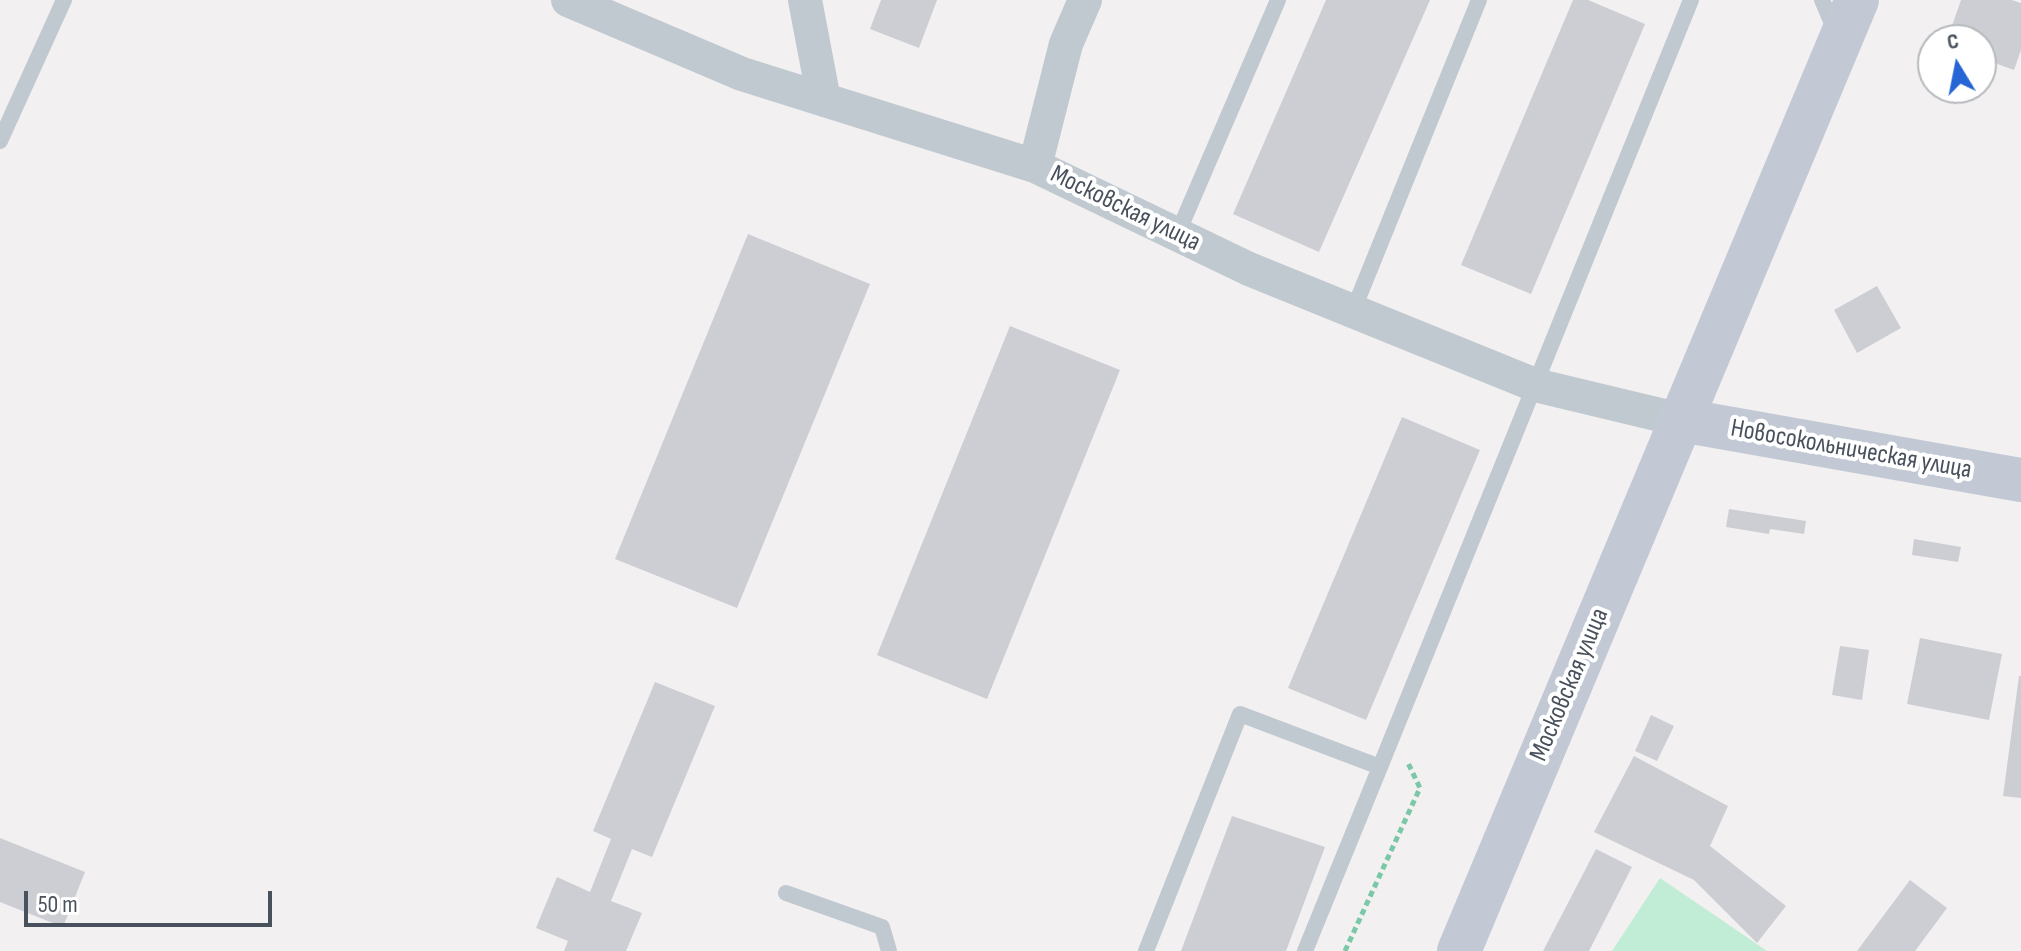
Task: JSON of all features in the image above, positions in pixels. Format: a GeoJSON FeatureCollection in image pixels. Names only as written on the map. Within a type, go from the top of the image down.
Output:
{"type":"FeatureCollection","features":[{"type":"Feature","properties":{"kind":"main road","name":"Московская улица"},"geometry":{"type":"LineString","coordinates":[[1459,951],[1857,0]]}},
{"type":"Feature","properties":{"kind":"main road","name":"Новосокольническая улица"},"geometry":{"type":"LineString","coordinates":[[1681,420],[2021,480]]}},
{"type":"Feature","properties":{"kind":"street","name":"Московская улица"},"geometry":{"type":"LineString","coordinates":[[568,0],[742,74],[1035,166],[1249,269],[1535,385],[1681,420]]}},
{"type":"Feature","properties":{"kind":"street"},"geometry":{"type":"LineString","coordinates":[[805,0],[824,100]]}},
{"type":"Feature","properties":{"kind":"street"},"geometry":{"type":"LineString","coordinates":[[1035,166],[1066,44],[1085,0]]}},
{"type":"Feature","properties":{"kind":"lane"},"geometry":{"type":"LineString","coordinates":[[0,141],[64,0]]}},
{"type":"Feature","properties":{"kind":"lane"},"geometry":{"type":"LineString","coordinates":[[1177,235],[1278,0]]}},
{"type":"Feature","properties":{"kind":"lane"},"geometry":{"type":"LineString","coordinates":[[1353,311],[1479,0]]}},
{"type":"Feature","properties":{"kind":"lane"},"geometry":{"type":"LineString","coordinates":[[1305,951],[1691,0]]}},
{"type":"Feature","properties":{"kind":"lane"},"geometry":{"type":"LineString","coordinates":[[1822,0],[1840,41]]}},
{"type":"Feature","properties":{"kind":"lane"},"geometry":{"type":"LineString","coordinates":[[1146,951],[1240,714],[1380,767]]}},
{"type":"Feature","properties":{"kind":"lane"},"geometry":{"type":"LineString","coordinates":[[786,893],[882,927],[889,951]]}},
{"type":"Feature","properties":{"kind":"path"},"geometry":{"type":"LineString","coordinates":[[1345,951],[1420,788],[1395,733]]}},
{"type":"Feature","properties":{"kind":"green space"},"geometry":{"type":"Polygon","coordinates":[[[1660,878],[1767,951],[1612,951],[1660,878]]]}},
{"type":"Feature","properties":{"kind":"building"},"geometry":{"type":"Polygon","coordinates":[[[881,0],[937,0],[919,48],[870,29],[881,0]]]}},
{"type":"Feature","properties":{"kind":"building"},"geometry":{"type":"Polygon","coordinates":[[[1326,0],[1430,0],[1319,252],[1233,214],[1326,0]]]}},
{"type":"Feature","properties":{"kind":"building"},"geometry":{"type":"Polygon","coordinates":[[[1573,0],[1588,0],[1645,24],[1531,294],[1461,265],[1573,0]]]}},
{"type":"Feature","properties":{"kind":"building"},"geometry":{"type":"Polygon","coordinates":[[[1961,0],[2012,0],[2021,3],[2021,50],[2014,70],[1997,64],[1997,24],[1953,24],[1961,0]]]}},
{"type":"Feature","properties":{"kind":"building"},"geometry":{"type":"Polygon","coordinates":[[[748,234],[870,284],[737,608],[615,559],[748,234]]]}},
{"type":"Feature","properties":{"kind":"building"},"geometry":{"type":"Polygon","coordinates":[[[1877,286],[1901,328],[1857,353],[1834,310],[1877,286]]]}},
{"type":"Feature","properties":{"kind":"building"},"geometry":{"type":"Polygon","coordinates":[[[1010,326],[1120,370],[987,699],[877,655],[1010,326]]]}},
{"type":"Feature","properties":{"kind":"building"},"geometry":{"type":"Polygon","coordinates":[[[1402,417],[1480,450],[1366,720],[1288,688],[1402,417]]]}},
{"type":"Feature","properties":{"kind":"building"},"geometry":{"type":"Polygon","coordinates":[[[1729,509],[1806,521],[1804,534],[1770,529],[1769,534],[1726,527],[1729,509]]]}},
{"type":"Feature","properties":{"kind":"building"},"geometry":{"type":"Polygon","coordinates":[[[1914,539],[1961,547],[1958,562],[1912,555],[1914,539]]]}},
{"type":"Feature","properties":{"kind":"building"},"geometry":{"type":"Polygon","coordinates":[[[1920,638],[2002,654],[1989,720],[1907,704],[1920,638]]]}},
{"type":"Feature","properties":{"kind":"building"},"geometry":{"type":"Polygon","coordinates":[[[1840,646],[1869,650],[1862,700],[1832,695],[1840,646]]]}},
{"type":"Feature","properties":{"kind":"building"},"geometry":{"type":"Polygon","coordinates":[[[2021,676],[2021,798],[2003,796],[2021,676]]]}},
{"type":"Feature","properties":{"kind":"building"},"geometry":{"type":"Polygon","coordinates":[[[655,682],[715,706],[652,857],[632,849],[611,901],[642,913],[626,951],[564,951],[568,941],[536,928],[557,877],[590,892],[611,839],[593,831],[655,682]]]}},
{"type":"Feature","properties":{"kind":"building"},"geometry":{"type":"Polygon","coordinates":[[[1651,715],[1674,726],[1657,761],[1635,751],[1651,715]]]}},
{"type":"Feature","properties":{"kind":"building"},"geometry":{"type":"Polygon","coordinates":[[[1634,756],[1728,806],[1710,846],[1786,906],[1757,943],[1694,880],[1594,832],[1634,756]]]}},
{"type":"Feature","properties":{"kind":"building"},"geometry":{"type":"Polygon","coordinates":[[[1232,816],[1325,847],[1286,951],[1181,951],[1232,816]]]}},
{"type":"Feature","properties":{"kind":"building"},"geometry":{"type":"Polygon","coordinates":[[[0,838],[85,872],[63,927],[0,902],[0,838]]]}},
{"type":"Feature","properties":{"kind":"building"},"geometry":{"type":"Polygon","coordinates":[[[1596,849],[1632,867],[1589,951],[1543,951],[1596,849]]]}},
{"type":"Feature","properties":{"kind":"building"},"geometry":{"type":"Polygon","coordinates":[[[1910,880],[1947,908],[1915,951],[1857,951],[1910,880]]]}}]}
